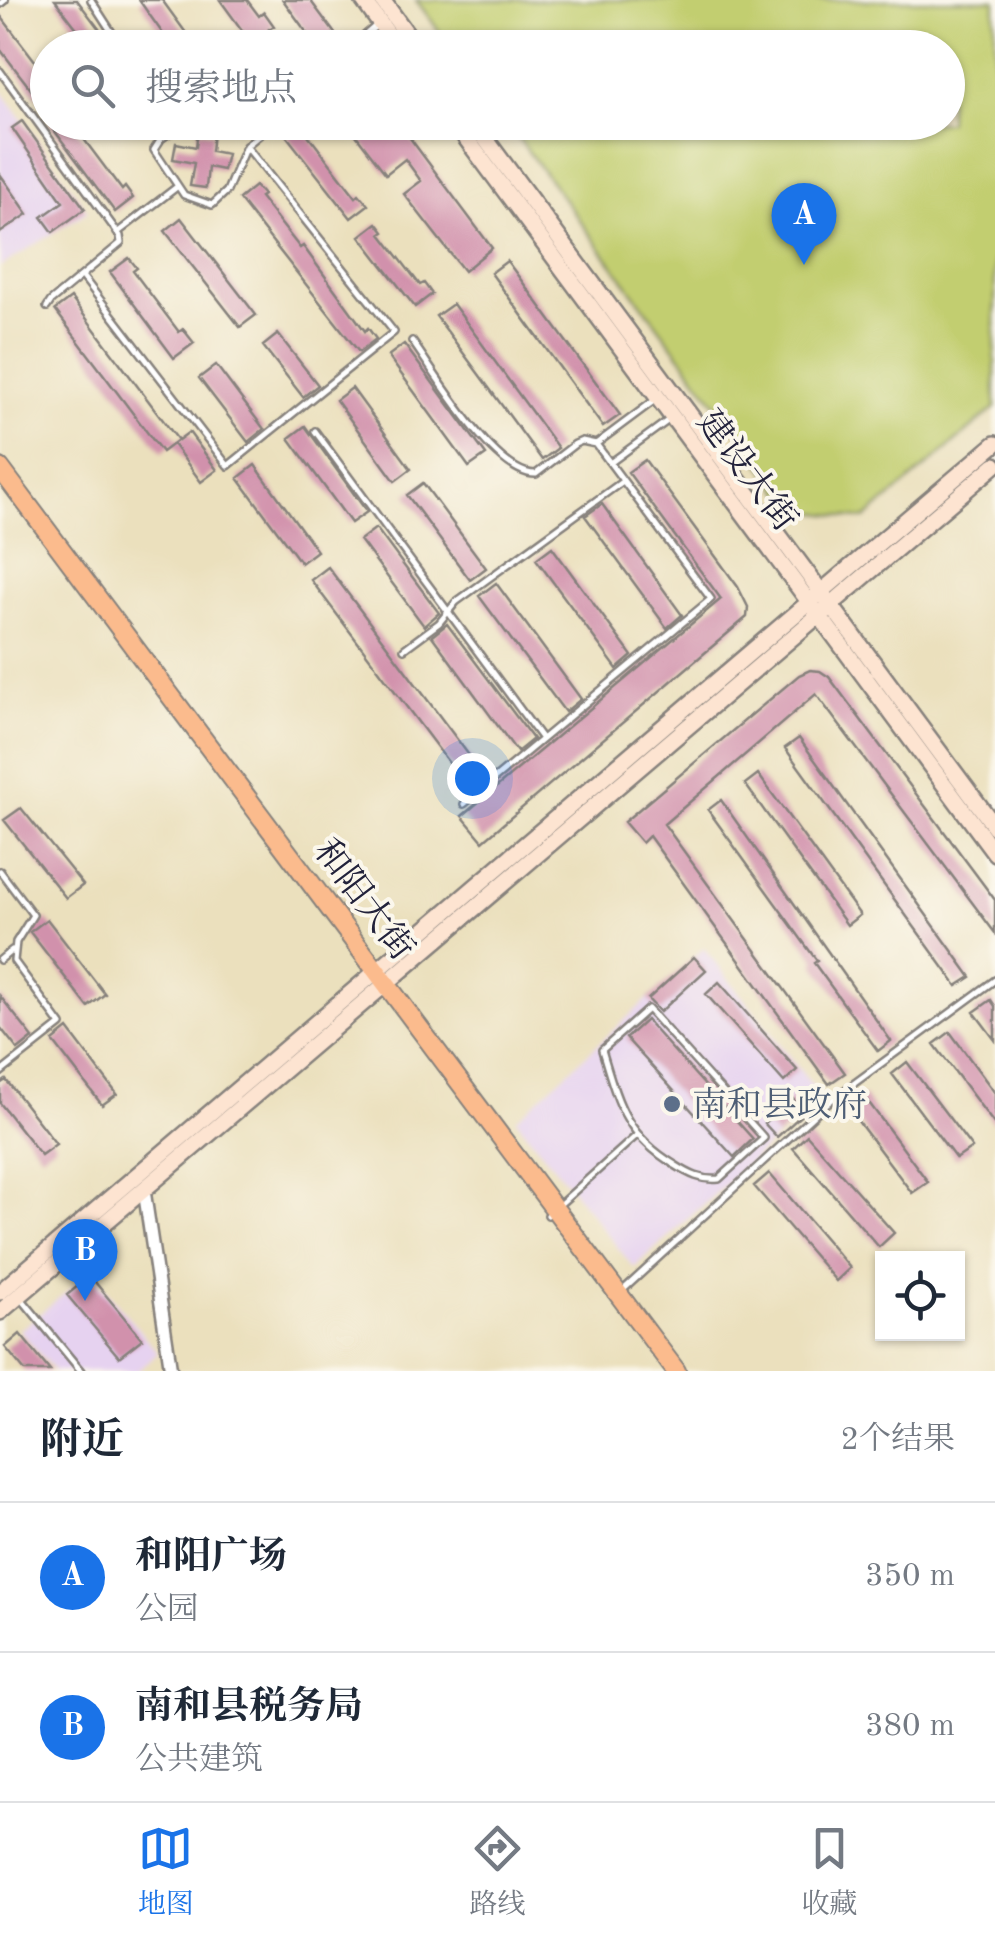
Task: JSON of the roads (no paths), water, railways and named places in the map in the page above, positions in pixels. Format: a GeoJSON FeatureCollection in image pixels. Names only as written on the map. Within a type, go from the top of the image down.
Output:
{"type":"FeatureCollection","features":[{"type":"Feature","properties":{"kind":"main road"},"geometry":{"type":"LineString","coordinates":[[363,0],[385,30]]}},
{"type":"Feature","properties":{"kind":"main road"},"geometry":{"type":"LineString","coordinates":[[382,0],[404,30]]}},
{"type":"Feature","properties":{"kind":"main road","name":"建设大街"},"geometry":{"type":"LineString","coordinates":[[467,140],[672,418],[995,827]]}},
{"type":"Feature","properties":{"kind":"main road","name":"建设大街"},"geometry":{"type":"LineString","coordinates":[[485,140],[995,853]]}},
{"type":"Feature","properties":{"kind":"main road"},"geometry":{"type":"LineString","coordinates":[[0,1292],[379,980],[820,604],[995,444]]}},
{"type":"Feature","properties":{"kind":"main road"},"geometry":{"type":"LineString","coordinates":[[820,604],[995,465]]}},
{"type":"Feature","properties":{"kind":"main road","name":"和阳大街"},"geometry":{"type":"LineString","coordinates":[[0,468],[552,1212],[664,1371]]}},
{"type":"Feature","properties":{"kind":"main road","name":"和阳大街"},"geometry":{"type":"LineString","coordinates":[[0,485],[379,980]]}},
{"type":"Feature","properties":{"kind":"main road"},"geometry":{"type":"LineString","coordinates":[[0,1312],[144,1190],[379,980]]}},
{"type":"Feature","properties":{"kind":"main road","name":"和阳大街"},"geometry":{"type":"LineString","coordinates":[[552,1212],[676,1371]]}},
{"type":"Feature","properties":{"kind":"street"},"geometry":{"type":"LineString","coordinates":[[144,1190],[171,1371]]}},
{"type":"Feature","properties":{"kind":"lane"},"geometry":{"type":"LineString","coordinates":[[91,0],[110,30]]}},
{"type":"Feature","properties":{"kind":"lane"},"geometry":{"type":"LineString","coordinates":[[372,30],[380,23]]}},
{"type":"Feature","properties":{"kind":"lane"},"geometry":{"type":"LineString","coordinates":[[0,71],[30,112]]}},
{"type":"Feature","properties":{"kind":"lane"},"geometry":{"type":"LineString","coordinates":[[47,308],[50,301],[121,244],[117,232],[50,140]]}},
{"type":"Feature","properties":{"kind":"lane"},"geometry":{"type":"LineString","coordinates":[[161,140],[154,150],[184,195],[197,202],[217,203],[227,191],[246,146],[253,140]]}},
{"type":"Feature","properties":{"kind":"lane"},"geometry":{"type":"LineString","coordinates":[[82,276],[228,466],[394,332],[246,146]]}},
{"type":"Feature","properties":{"kind":"lane"},"geometry":{"type":"LineString","coordinates":[[117,232],[178,186]]}},
{"type":"Feature","properties":{"kind":"lane"},"geometry":{"type":"LineString","coordinates":[[412,341],[496,454],[519,471],[536,474],[575,444],[596,444],[711,599],[464,804]]}},
{"type":"Feature","properties":{"kind":"lane"},"geometry":{"type":"LineString","coordinates":[[596,444],[658,398]]}},
{"type":"Feature","properties":{"kind":"lane"},"geometry":{"type":"LineString","coordinates":[[610,464],[672,418]]}},
{"type":"Feature","properties":{"kind":"lane"},"geometry":{"type":"LineString","coordinates":[[315,431],[542,739]]}},
{"type":"Feature","properties":{"kind":"lane"},"geometry":{"type":"LineString","coordinates":[[404,649],[439,623],[448,611],[623,481]]}},
{"type":"Feature","properties":{"kind":"lane"},"geometry":{"type":"LineString","coordinates":[[0,872],[33,915],[14,948],[0,960]]}},
{"type":"Feature","properties":{"kind":"lane"},"geometry":{"type":"LineString","coordinates":[[0,1073],[61,1025],[18,968],[14,948]]}},
{"type":"Feature","properties":{"kind":"lane"},"geometry":{"type":"LineString","coordinates":[[619,1294],[826,1104],[995,980]]}},
{"type":"Feature","properties":{"kind":"lane"},"geometry":{"type":"LineString","coordinates":[[648,1009],[764,1138],[719,1179],[710,1180],[672,1164],[637,1135],[619,1105],[602,1050],[648,1009]]}},
{"type":"Feature","properties":{"kind":"lane"},"geometry":{"type":"LineString","coordinates":[[552,1212],[637,1135]]}},
{"type":"Feature","properties":{"kind":"lane"},"geometry":{"type":"LineString","coordinates":[[20,1296],[81,1371]]}},
{"type":"Feature","properties":{"kind":"place","name":"和阳广场"},"geometry":{"type":"Point","coordinates":[804,265]}},
{"type":"Feature","properties":{"kind":"place","name":"南和县政府"},"geometry":{"type":"Point","coordinates":[672,1104]}},
{"type":"Feature","properties":{"kind":"place","name":"南和县税务局"},"geometry":{"type":"Point","coordinates":[85,1301]}}]}
